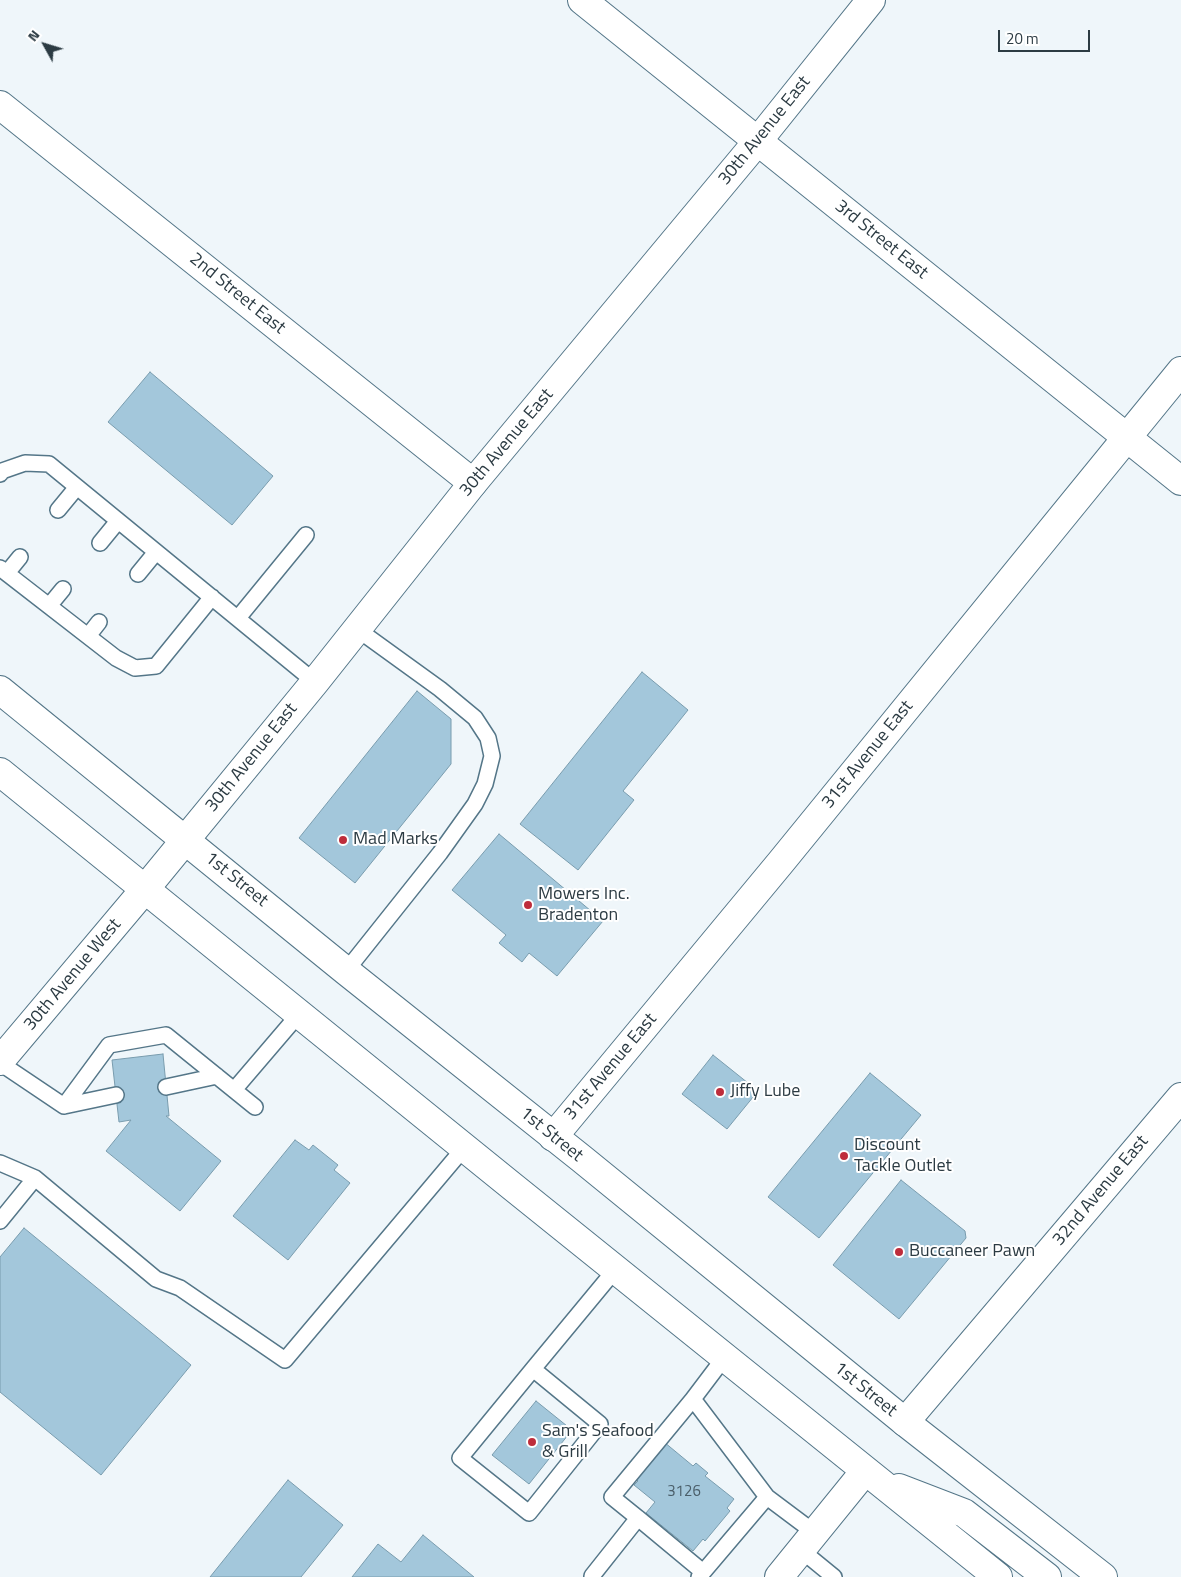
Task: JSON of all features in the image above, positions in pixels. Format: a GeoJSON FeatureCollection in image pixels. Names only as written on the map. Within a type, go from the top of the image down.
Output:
{"type":"FeatureCollection","features":[{"type":"Feature","properties":{"kind":"street","name":"3rd Street East"},"geometry":{"type":"LineString","coordinates":[[582,0],[1181,481]]}},
{"type":"Feature","properties":{"kind":"street","name":"30th Avenue East"},"geometry":{"type":"LineString","coordinates":[[145,889],[315,682],[473,484],[757,142],[872,0]]}},
{"type":"Feature","properties":{"kind":"street","name":"2nd Street East"},"geometry":{"type":"LineString","coordinates":[[0,105],[473,484]]}},
{"type":"Feature","properties":{"kind":"street","name":"31st Avenue East"},"geometry":{"type":"LineString","coordinates":[[553,1137],[787,855],[1181,371]]}},
{"type":"Feature","properties":{"kind":"street","name":"1st Street"},"geometry":{"type":"LineString","coordinates":[[0,690],[906,1422],[1103,1577]]}},
{"type":"Feature","properties":{"kind":"street"},"geometry":{"type":"LineString","coordinates":[[0,772],[724,1358],[998,1577]]}},
{"type":"Feature","properties":{"kind":"street","name":"30th Avenue West"},"geometry":{"type":"LineString","coordinates":[[0,1062],[145,889]]}},
{"type":"Feature","properties":{"kind":"street","name":"32nd Avenue East"},"geometry":{"type":"LineString","coordinates":[[906,1422],[1181,1097]]}},
{"type":"Feature","properties":{"kind":"street"},"geometry":{"type":"LineString","coordinates":[[779,1577],[869,1474]]}},
{"type":"Feature","properties":{"kind":"street"},"geometry":{"type":"LineString","coordinates":[[869,1474],[964,1513],[1047,1577]]}},
{"type":"Feature","properties":{"kind":"lane"},"geometry":{"type":"LineString","coordinates":[[0,474],[2,471],[25,463],[49,464],[315,682]]}},
{"type":"Feature","properties":{"kind":"lane"},"geometry":{"type":"LineString","coordinates":[[58,510],[77,487]]}},
{"type":"Feature","properties":{"kind":"lane"},"geometry":{"type":"LineString","coordinates":[[100,543],[118,521]]}},
{"type":"Feature","properties":{"kind":"lane"},"geometry":{"type":"LineString","coordinates":[[238,618],[306,534]]}},
{"type":"Feature","properties":{"kind":"lane"},"geometry":{"type":"LineString","coordinates":[[138,574],[156,552]]}},
{"type":"Feature","properties":{"kind":"lane"},"geometry":{"type":"LineString","coordinates":[[20,557],[3,571],[116,658],[135,668],[156,666],[212,597]]}},
{"type":"Feature","properties":{"kind":"lane"},"geometry":{"type":"LineString","coordinates":[[49,606],[63,589]]}},
{"type":"Feature","properties":{"kind":"lane"},"geometry":{"type":"LineString","coordinates":[[88,636],[99,622]]}},
{"type":"Feature","properties":{"kind":"lane"},"geometry":{"type":"LineString","coordinates":[[346,971],[440,853],[475,804],[485,784],[492,756],[488,738],[474,718],[440,689],[357,629]]}},
{"type":"Feature","properties":{"kind":"lane"},"geometry":{"type":"LineString","coordinates":[[234,1090],[300,1014]]}},
{"type":"Feature","properties":{"kind":"lane"},"geometry":{"type":"LineString","coordinates":[[64,1106],[109,1045],[166,1035],[255,1107]]}},
{"type":"Feature","properties":{"kind":"lane"},"geometry":{"type":"LineString","coordinates":[[0,1062],[64,1106],[116,1095]]}},
{"type":"Feature","properties":{"kind":"lane"},"geometry":{"type":"LineString","coordinates":[[166,1087],[217,1076]]}},
{"type":"Feature","properties":{"kind":"lane"},"geometry":{"type":"LineString","coordinates":[[0,1163],[35,1178],[156,1279],[180,1288],[285,1360],[464,1148]]}},
{"type":"Feature","properties":{"kind":"lane"},"geometry":{"type":"LineString","coordinates":[[0,1221],[35,1178]]}},
{"type":"Feature","properties":{"kind":"lane"},"geometry":{"type":"LineString","coordinates":[[533,1369],[600,1424],[529,1513],[460,1458],[533,1369],[615,1270]]}},
{"type":"Feature","properties":{"kind":"lane"},"geometry":{"type":"LineString","coordinates":[[724,1358],[693,1399],[612,1497],[701,1575],[767,1497]]}},
{"type":"Feature","properties":{"kind":"lane"},"geometry":{"type":"LineString","coordinates":[[693,1399],[767,1497],[808,1542],[834,1577]]}},
{"type":"Feature","properties":{"kind":"lane"},"geometry":{"type":"LineString","coordinates":[[593,1577],[638,1518]]}},
{"type":"Feature","properties":{"kind":"building"},"geometry":{"type":"Polygon","coordinates":[[[150,372],[273,476],[232,525],[108,422],[150,372]]]}},
{"type":"Feature","properties":{"kind":"building"},"geometry":{"type":"Polygon","coordinates":[[[642,672],[688,710],[623,791],[634,800],[578,870],[520,824],[642,672]]]}},
{"type":"Feature","properties":{"kind":"building"},"geometry":{"type":"Polygon","coordinates":[[[417,691],[451,719],[451,764],[355,883],[299,838],[417,691]]]}},
{"type":"Feature","properties":{"kind":"building","name":"Mowers Inc. Bradenton"},"geometry":{"type":"Polygon","coordinates":[[[499,834],[603,921],[557,976],[529,953],[522,962],[499,943],[506,935],[452,890],[499,834]]]}},
{"type":"Feature","properties":{"kind":"building"},"geometry":{"type":"Polygon","coordinates":[[[163,1054],[169,1116],[166,1116],[221,1161],[180,1211],[106,1151],[131,1120],[119,1122],[112,1060],[163,1054]]]}},
{"type":"Feature","properties":{"kind":"building","name":"Jiffy Lube"},"geometry":{"type":"Polygon","coordinates":[[[713,1055],[758,1091],[727,1129],[682,1094],[713,1055]]]}},
{"type":"Feature","properties":{"kind":"building","name":"Discount Tackle Outlet"},"geometry":{"type":"Polygon","coordinates":[[[870,1073],[921,1115],[819,1238],[768,1197],[870,1073]]]}},
{"type":"Feature","properties":{"kind":"building"},"geometry":{"type":"Polygon","coordinates":[[[295,1140],[309,1150],[313,1145],[338,1165],[334,1170],[350,1183],[288,1260],[233,1216],[295,1140]]]}},
{"type":"Feature","properties":{"kind":"building","name":"Buccaneer Pawn"},"geometry":{"type":"Polygon","coordinates":[[[901,1180],[965,1231],[966,1238],[899,1319],[833,1265],[901,1180]]]}},
{"type":"Feature","properties":{"kind":"building"},"geometry":{"type":"Polygon","coordinates":[[[24,1228],[191,1365],[101,1475],[0,1392],[0,1257],[24,1228]]]}},
{"type":"Feature","properties":{"kind":"building","name":"Sam's Seafood & Grill"},"geometry":{"type":"Polygon","coordinates":[[[536,1401],[572,1430],[529,1484],[492,1455],[536,1401]]]}},
{"type":"Feature","properties":{"kind":"building"},"geometry":{"type":"Polygon","coordinates":[[[664,1442],[693,1466],[696,1463],[708,1473],[705,1476],[734,1499],[727,1508],[730,1511],[705,1541],[703,1539],[693,1551],[646,1513],[655,1502],[634,1485],[638,1481],[635,1478],[664,1442]]]}},
{"type":"Feature","properties":{"kind":"building"},"geometry":{"type":"Polygon","coordinates":[[[288,1480],[343,1525],[301,1577],[210,1577],[288,1480]]]}},
{"type":"Feature","properties":{"kind":"building"},"geometry":{"type":"Polygon","coordinates":[[[423,1535],[474,1577],[352,1577],[378,1544],[401,1562],[423,1535]]]}},
{"type":"Feature","properties":{"kind":"place","name":"Mad Marks"},"geometry":{"type":"Point","coordinates":[343,840]}},
{"type":"Feature","properties":{"kind":"place","name":"Mowers Inc. Bradenton"},"geometry":{"type":"Point","coordinates":[528,905]}},
{"type":"Feature","properties":{"kind":"place","name":"Jiffy Lube"},"geometry":{"type":"Point","coordinates":[720,1092]}},
{"type":"Feature","properties":{"kind":"place","name":"Discount Tackle Outlet"},"geometry":{"type":"Point","coordinates":[844,1156]}},
{"type":"Feature","properties":{"kind":"place","name":"Buccaneer Pawn"},"geometry":{"type":"Point","coordinates":[899,1252]}},
{"type":"Feature","properties":{"kind":"place","name":"Sam's Seafood & Grill"},"geometry":{"type":"Point","coordinates":[532,1442]}}]}
